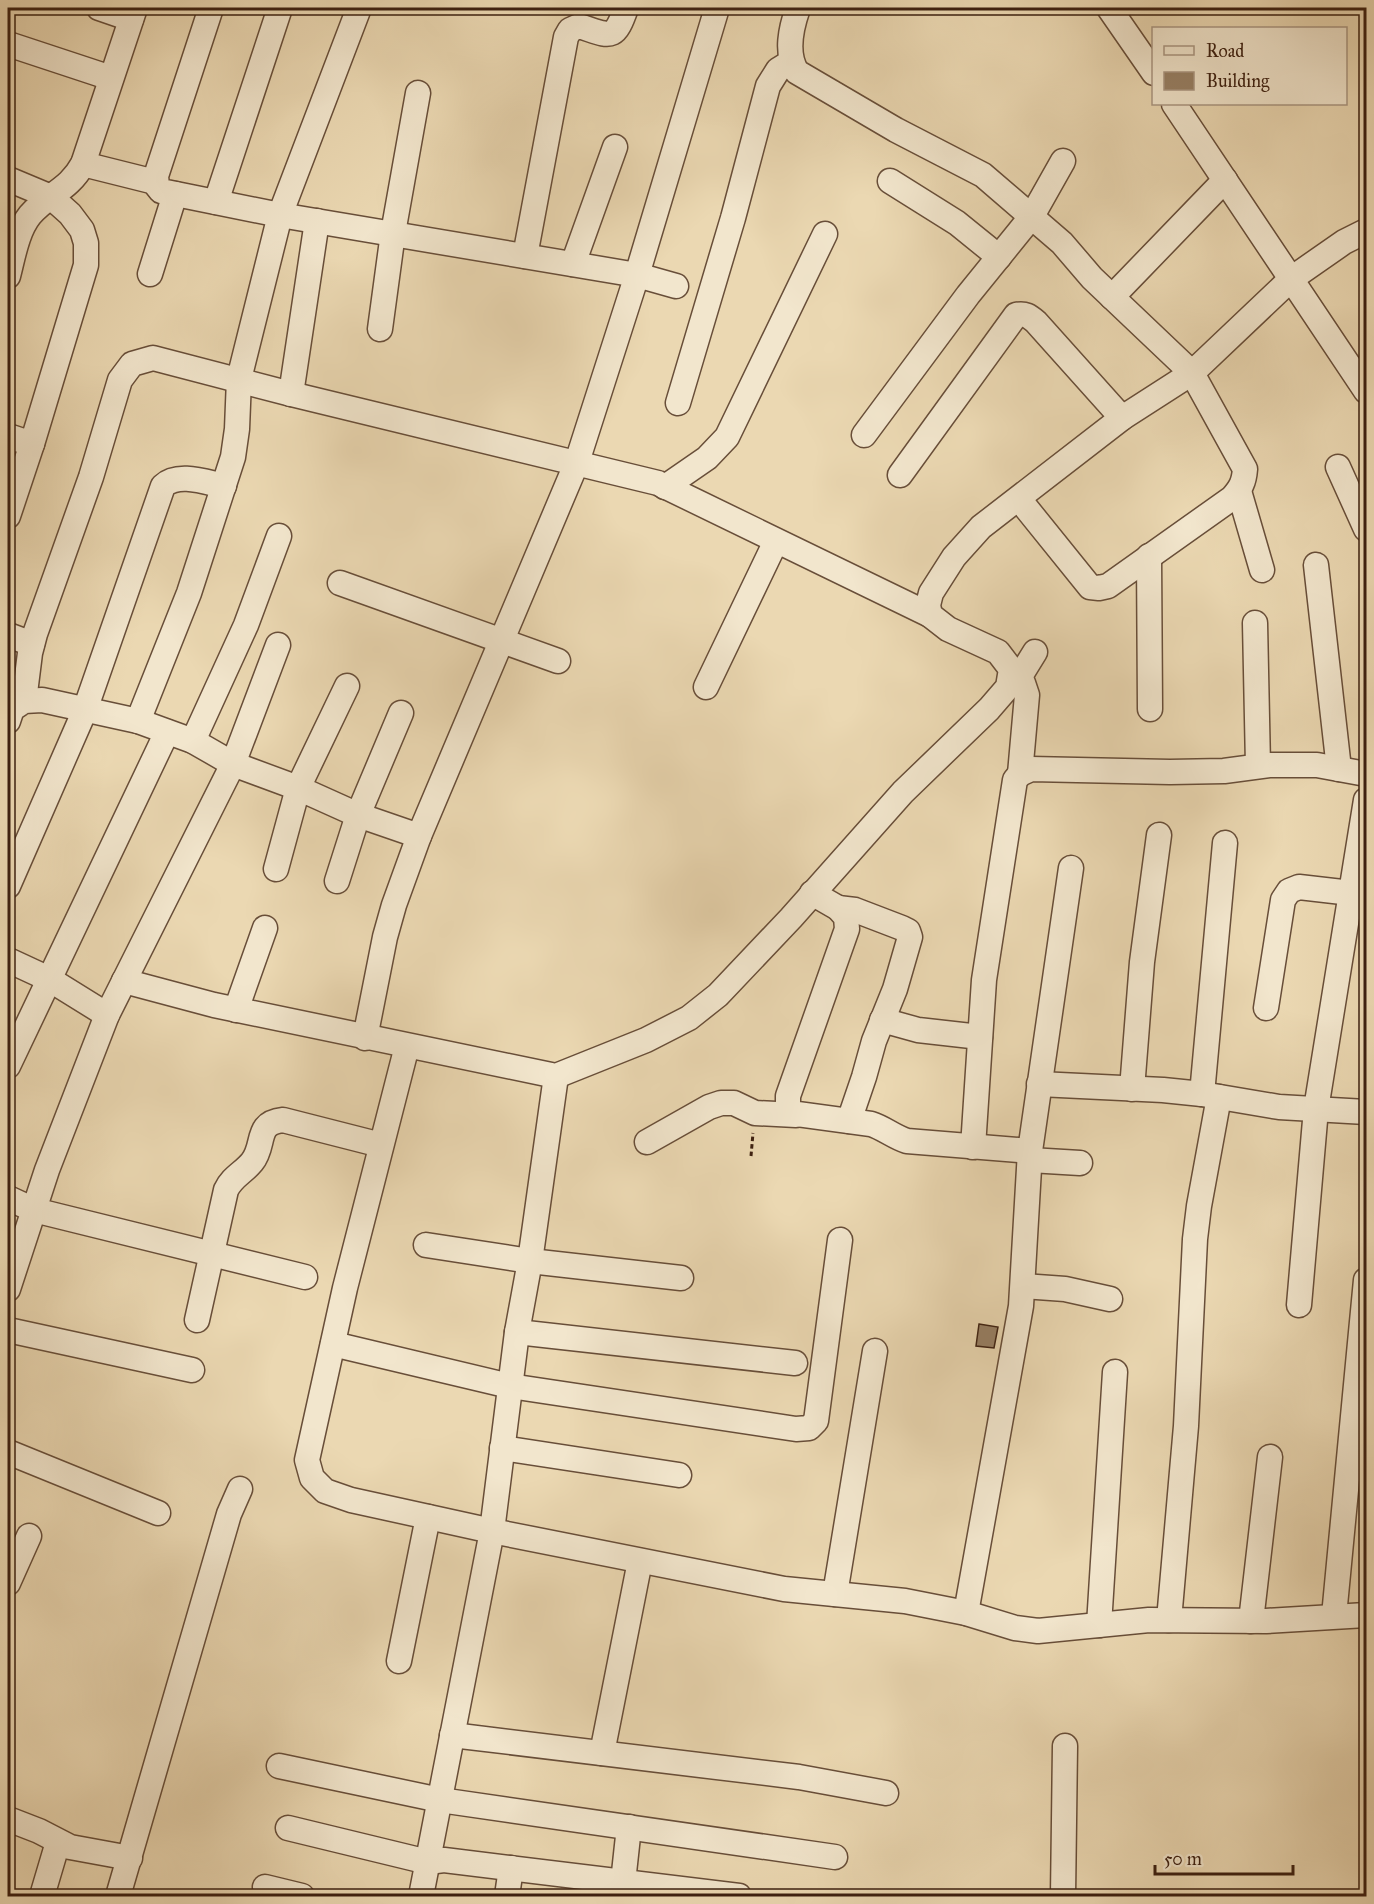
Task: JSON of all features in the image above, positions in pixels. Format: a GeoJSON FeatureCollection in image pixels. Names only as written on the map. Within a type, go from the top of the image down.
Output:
{"type":"FeatureCollection","features":[{"type":"Feature","properties":{"kind":"street"},"geometry":{"type":"LineString","coordinates":[[8,276],[21,232],[29,217],[43,202],[75,178],[83,164],[133,13],[99,8]]}},
{"type":"Feature","properties":{"kind":"street"},"geometry":{"type":"LineString","coordinates":[[150,274],[165,188],[156,176],[211,8]]}},
{"type":"Feature","properties":{"kind":"street"},"geometry":{"type":"LineString","coordinates":[[216,202],[280,8]]}},
{"type":"Feature","properties":{"kind":"street"},"geometry":{"type":"LineString","coordinates":[[138,721],[189,593],[233,457],[237,429],[239,379],[280,215],[359,8]]}},
{"type":"Feature","properties":{"kind":"street"},"geometry":{"type":"LineString","coordinates":[[525,256],[566,38],[570,30],[579,26],[607,35],[613,33],[626,8]]}},
{"type":"Feature","properties":{"kind":"street"},"geometry":{"type":"LineString","coordinates":[[365,1038],[385,937],[394,905],[419,836],[577,462],[637,275],[717,8]]}},
{"type":"Feature","properties":{"kind":"street"},"geometry":{"type":"LineString","coordinates":[[798,8],[790,49],[791,62],[797,72],[896,130],[983,175],[1062,243],[1092,278],[1192,373],[1242,462],[1245,476],[1239,491],[1108,586],[1083,594],[1019,499]]}},
{"type":"Feature","properties":{"kind":"street"},"geometry":{"type":"LineString","coordinates":[[1109,8],[1152,70]]}},
{"type":"Feature","properties":{"kind":"street"},"geometry":{"type":"LineString","coordinates":[[8,44],[111,78]]}},
{"type":"Feature","properties":{"kind":"street"},"geometry":{"type":"LineString","coordinates":[[678,403],[734,218],[768,86],[778,70],[791,62]]}},
{"type":"Feature","properties":{"kind":"street"},"geometry":{"type":"LineString","coordinates":[[380,329],[393,233],[418,93]]}},
{"type":"Feature","properties":{"kind":"street"},"geometry":{"type":"LineString","coordinates":[[1175,105],[1366,392]]}},
{"type":"Feature","properties":{"kind":"street"},"geometry":{"type":"LineString","coordinates":[[573,264],[615,147]]}},
{"type":"Feature","properties":{"kind":"street"},"geometry":{"type":"LineString","coordinates":[[864,435],[968,295],[1032,216],[1063,161]]}},
{"type":"Feature","properties":{"kind":"street"},"geometry":{"type":"LineString","coordinates":[[83,164],[216,202],[280,215],[637,275],[676,286]]}},
{"type":"Feature","properties":{"kind":"street"},"geometry":{"type":"LineString","coordinates":[[8,179],[51,197],[70,214],[82,230],[86,243],[86,265],[8,516]]}},
{"type":"Feature","properties":{"kind":"street"},"geometry":{"type":"LineString","coordinates":[[1112,297],[1225,180]]}},
{"type":"Feature","properties":{"kind":"street"},"geometry":{"type":"LineString","coordinates":[[890,181],[957,223],[999,257]]}},
{"type":"Feature","properties":{"kind":"street"},"geometry":{"type":"LineString","coordinates":[[291,394],[317,220]]}},
{"type":"Feature","properties":{"kind":"street"},"geometry":{"type":"LineString","coordinates":[[930,615],[928,604],[931,593],[954,557],[981,527],[1122,418],[1192,373],[1291,279],[1344,242],[1366,231]]}},
{"type":"Feature","properties":{"kind":"street"},"geometry":{"type":"LineString","coordinates":[[665,487],[706,458],[727,437],[825,234]]}},
{"type":"Feature","properties":{"kind":"street"},"geometry":{"type":"LineString","coordinates":[[900,475],[1016,315],[1028,316],[1036,322],[1122,418]]}},
{"type":"Feature","properties":{"kind":"street"},"geometry":{"type":"LineString","coordinates":[[24,701],[32,644],[91,477],[120,380],[132,364],[153,358],[658,483],[930,615],[948,629],[999,652],[1023,683],[1027,695],[1020,774]]}},
{"type":"Feature","properties":{"kind":"street"},"geometry":{"type":"LineString","coordinates":[[8,436],[32,444]]}},
{"type":"Feature","properties":{"kind":"street"},"geometry":{"type":"LineString","coordinates":[[1338,467],[1366,529]]}},
{"type":"Feature","properties":{"kind":"street"},"geometry":{"type":"LineString","coordinates":[[8,886],[86,710],[163,486],[168,480],[178,478],[224,486]]}},
{"type":"Feature","properties":{"kind":"street"},"geometry":{"type":"LineString","coordinates":[[1239,491],[1262,570]]}},
{"type":"Feature","properties":{"kind":"street"},"geometry":{"type":"LineString","coordinates":[[193,741],[246,625],[279,536]]}},
{"type":"Feature","properties":{"kind":"street"},"geometry":{"type":"LineString","coordinates":[[706,687],[776,541]]}},
{"type":"Feature","properties":{"kind":"street"},"geometry":{"type":"LineString","coordinates":[[1149,556],[1150,709]]}},
{"type":"Feature","properties":{"kind":"street"},"geometry":{"type":"LineString","coordinates":[[1316,565],[1339,769]]}},
{"type":"Feature","properties":{"kind":"street"},"geometry":{"type":"LineString","coordinates":[[340,583],[558,661]]}},
{"type":"Feature","properties":{"kind":"street"},"geometry":{"type":"LineString","coordinates":[[1255,623],[1258,766]]}},
{"type":"Feature","properties":{"kind":"street"},"geometry":{"type":"LineString","coordinates":[[8,635],[32,644]]}},
{"type":"Feature","properties":{"kind":"street"},"geometry":{"type":"LineString","coordinates":[[8,1289],[47,1170],[107,1015],[233,764],[278,645]]}},
{"type":"Feature","properties":{"kind":"street"},"geometry":{"type":"LineString","coordinates":[[124,981],[236,1010],[556,1076],[646,1040],[689,1018],[718,994],[791,918],[903,792],[995,702],[1008,687],[1015,674],[1035,652]]}},
{"type":"Feature","properties":{"kind":"street"},"geometry":{"type":"LineString","coordinates":[[276,868],[298,788],[347,686]]}},
{"type":"Feature","properties":{"kind":"street"},"geometry":{"type":"LineString","coordinates":[[8,721],[12,709],[24,701],[42,700],[138,721],[193,741],[233,764],[298,788],[358,815],[419,836]]}},
{"type":"Feature","properties":{"kind":"street"},"geometry":{"type":"LineString","coordinates":[[337,880],[358,815],[401,713]]}},
{"type":"Feature","properties":{"kind":"street"},"geometry":{"type":"LineString","coordinates":[[8,1066],[166,732]]}},
{"type":"Feature","properties":{"kind":"street"},"geometry":{"type":"LineString","coordinates":[[973,1147],[986,968],[1015,780],[1020,774],[1031,769],[1170,772],[1224,771],[1258,766],[1317,765],[1366,774]]}},
{"type":"Feature","properties":{"kind":"street"},"geometry":{"type":"LineString","coordinates":[[1299,1305],[1316,1109],[1366,800]]}},
{"type":"Feature","properties":{"kind":"street"},"geometry":{"type":"LineString","coordinates":[[1132,1089],[1142,962],[1159,835]]}},
{"type":"Feature","properties":{"kind":"street"},"geometry":{"type":"LineString","coordinates":[[1169,1620],[1186,1426],[1195,1239],[1211,1096],[1225,843]]}},
{"type":"Feature","properties":{"kind":"street"},"geometry":{"type":"LineString","coordinates":[[966,1613],[1021,1306],[1030,1156],[1071,868]]}},
{"type":"Feature","properties":{"kind":"street"},"geometry":{"type":"LineString","coordinates":[[1266,1008],[1283,900],[1289,891],[1299,887],[1351,893]]}},
{"type":"Feature","properties":{"kind":"street"},"geometry":{"type":"LineString","coordinates":[[796,1115],[790,1113],[788,1096],[847,928],[846,917],[837,908],[812,893]]}},
{"type":"Feature","properties":{"kind":"street"},"geometry":{"type":"LineString","coordinates":[[837,908],[855,910],[902,928],[910,934],[895,989],[882,1020],[849,1121]]}},
{"type":"Feature","properties":{"kind":"street"},"geometry":{"type":"LineString","coordinates":[[236,1010],[265,928]]}},
{"type":"Feature","properties":{"kind":"street"},"geometry":{"type":"LineString","coordinates":[[8,960],[49,979],[107,1015]]}},
{"type":"Feature","properties":{"kind":"street"},"geometry":{"type":"LineString","coordinates":[[882,1020],[918,1030],[980,1037]]}},
{"type":"Feature","properties":{"kind":"street"},"geometry":{"type":"LineString","coordinates":[[407,1046],[381,1145],[307,1460],[312,1478],[325,1491],[428,1517],[640,1561],[784,1589],[905,1601],[966,1613],[1014,1628],[1038,1631],[1169,1620],[1251,1621],[1366,1615]]}},
{"type":"Feature","properties":{"kind":"street"},"geometry":{"type":"LineString","coordinates":[[422,1896],[492,1531],[517,1332],[530,1261],[556,1076]]}},
{"type":"Feature","properties":{"kind":"street"},"geometry":{"type":"LineString","coordinates":[[1039,1084],[1132,1089],[1211,1096],[1279,1107],[1366,1112]]}},
{"type":"Feature","properties":{"kind":"street"},"geometry":{"type":"LineString","coordinates":[[647,1142],[709,1107],[721,1103],[734,1103],[755,1113],[796,1115],[880,1127],[896,1138],[908,1141],[973,1147],[1080,1163]]}},
{"type":"Feature","properties":{"kind":"street"},"geometry":{"type":"LineString","coordinates":[[197,1320],[225,1190],[231,1180],[251,1163],[256,1155],[264,1129],[272,1121],[283,1120],[381,1145]]}},
{"type":"Feature","properties":{"kind":"street"},"geometry":{"type":"LineString","coordinates":[[8,1198],[34,1210],[305,1277]]}},
{"type":"Feature","properties":{"kind":"street"},"geometry":{"type":"LineString","coordinates":[[333,1344],[510,1386],[796,1429],[809,1428],[816,1421],[840,1240]]}},
{"type":"Feature","properties":{"kind":"street"},"geometry":{"type":"LineString","coordinates":[[426,1245],[530,1261],[681,1278]]}},
{"type":"Feature","properties":{"kind":"street"},"geometry":{"type":"LineString","coordinates":[[1334,1616],[1366,1280]]}},
{"type":"Feature","properties":{"kind":"street"},"geometry":{"type":"LineString","coordinates":[[1023,1286],[1065,1289],[1110,1299]]}},
{"type":"Feature","properties":{"kind":"street"},"geometry":{"type":"LineString","coordinates":[[8,1330],[192,1370]]}},
{"type":"Feature","properties":{"kind":"street"},"geometry":{"type":"LineString","coordinates":[[517,1332],[795,1363]]}},
{"type":"Feature","properties":{"kind":"street"},"geometry":{"type":"LineString","coordinates":[[835,1594],[875,1351]]}},
{"type":"Feature","properties":{"kind":"street"},"geometry":{"type":"LineString","coordinates":[[1099,1625],[1115,1372]]}},
{"type":"Feature","properties":{"kind":"street"},"geometry":{"type":"LineString","coordinates":[[502,1448],[679,1475]]}},
{"type":"Feature","properties":{"kind":"street"},"geometry":{"type":"LineString","coordinates":[[8,1452],[158,1513]]}},
{"type":"Feature","properties":{"kind":"street"},"geometry":{"type":"LineString","coordinates":[[1251,1621],[1270,1457]]}},
{"type":"Feature","properties":{"kind":"street"},"geometry":{"type":"LineString","coordinates":[[118,1896],[229,1514],[240,1489]]}},
{"type":"Feature","properties":{"kind":"street"},"geometry":{"type":"LineString","coordinates":[[399,1661],[428,1517]]}},
{"type":"Feature","properties":{"kind":"street"},"geometry":{"type":"LineString","coordinates":[[8,1583],[29,1536]]}},
{"type":"Feature","properties":{"kind":"street"},"geometry":{"type":"LineString","coordinates":[[602,1753],[640,1561]]}},
{"type":"Feature","properties":{"kind":"street"},"geometry":{"type":"LineString","coordinates":[[452,1735],[799,1777],[886,1793]]}},
{"type":"Feature","properties":{"kind":"street"},"geometry":{"type":"LineString","coordinates":[[1063,1896],[1065,1746]]}},
{"type":"Feature","properties":{"kind":"street"},"geometry":{"type":"LineString","coordinates":[[279,1766],[440,1800],[835,1857]]}},
{"type":"Feature","properties":{"kind":"street"},"geometry":{"type":"LineString","coordinates":[[8,1819],[39,1831],[70,1847],[130,1858]]}},
{"type":"Feature","properties":{"kind":"street"},"geometry":{"type":"LineString","coordinates":[[623,1882],[628,1827]]}},
{"type":"Feature","properties":{"kind":"street"},"geometry":{"type":"LineString","coordinates":[[288,1828],[428,1862],[444,1860],[740,1896]]}},
{"type":"Feature","properties":{"kind":"street"},"geometry":{"type":"LineString","coordinates":[[42,1896],[58,1842]]}},
{"type":"Feature","properties":{"kind":"street"},"geometry":{"type":"LineString","coordinates":[[507,1896],[511,1868]]}},
{"type":"Feature","properties":{"kind":"street"},"geometry":{"type":"LineString","coordinates":[[265,1887],[302,1896]]}},
{"type":"Feature","properties":{"kind":"building"},"geometry":{"type":"Polygon","coordinates":[[[979,1324],[998,1327],[994,1348],[976,1346],[979,1324]]]}}]}
